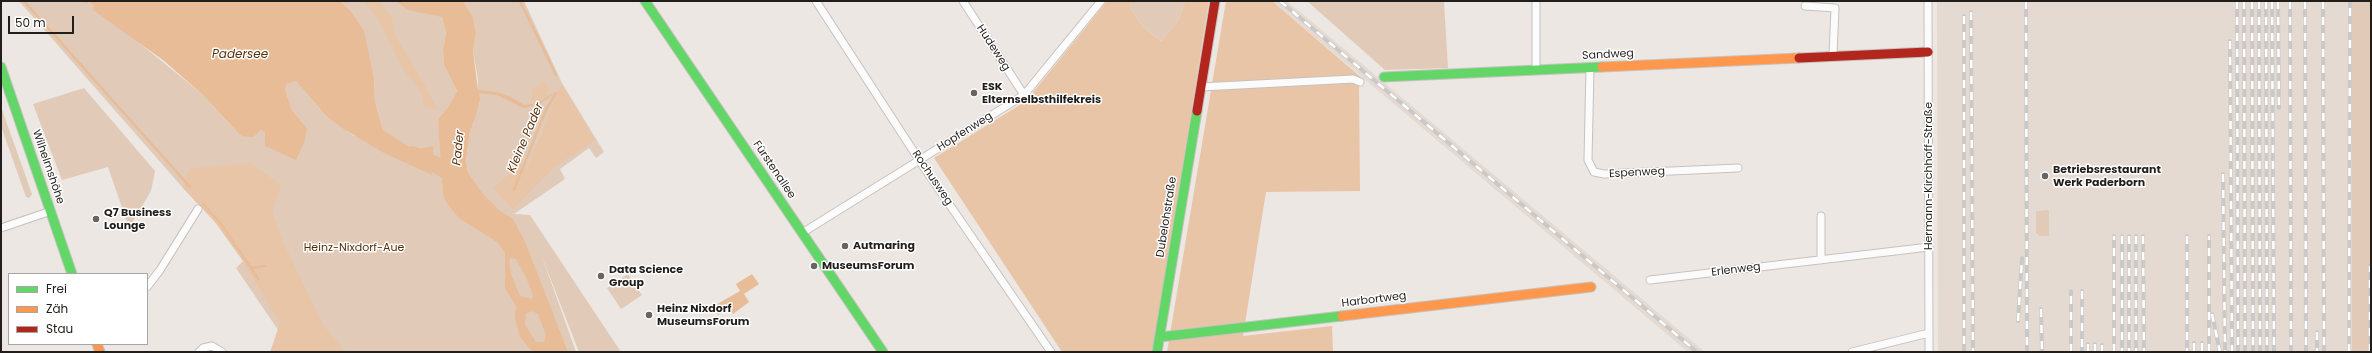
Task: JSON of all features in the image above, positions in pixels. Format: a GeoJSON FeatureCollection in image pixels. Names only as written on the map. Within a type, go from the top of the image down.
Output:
{"type":"FeatureCollection","features":[{"type":"Feature","properties":{"kind":"street","name":"Fürstenallee"},"geometry":{"type":"LineString","coordinates":[[645,1],[883,352]]}},
{"type":"Feature","properties":{"kind":"street","name":"Rochusweg"},"geometry":{"type":"LineString","coordinates":[[816,1],[920,160],[1051,352]]}},
{"type":"Feature","properties":{"kind":"street","name":"Hudeweg"},"geometry":{"type":"LineString","coordinates":[[963,1],[1024,95]]}},
{"type":"Feature","properties":{"kind":"street","name":"Hopfenweg"},"geometry":{"type":"LineString","coordinates":[[802,233],[1024,95],[1100,1]]}},
{"type":"Feature","properties":{"kind":"street","name":"Dubelohstraße"},"geometry":{"type":"LineString","coordinates":[[1157,352],[1215,1]]}},
{"type":"Feature","properties":{"kind":"street"},"geometry":{"type":"LineString","coordinates":[[1536,1],[1536,70]]}},
{"type":"Feature","properties":{"kind":"street","name":"Hermann-Kirchhoff-Straße"},"geometry":{"type":"LineString","coordinates":[[1928,1],[1929,352]]}},
{"type":"Feature","properties":{"kind":"street"},"geometry":{"type":"LineString","coordinates":[[1805,6],[1835,8],[1833,55]]}},
{"type":"Feature","properties":{"kind":"street","name":"Sandweg"},"geometry":{"type":"LineString","coordinates":[[1384,77],[1482,74],[1833,55],[1928,52]]}},
{"type":"Feature","properties":{"kind":"street","name":"Wilhelmshöhe"},"geometry":{"type":"LineString","coordinates":[[1,67],[72,273]]}},
{"type":"Feature","properties":{"kind":"street","name":"Espenweg"},"geometry":{"type":"LineString","coordinates":[[1590,68],[1588,160],[1594,172],[1604,174],[1738,168]]}},
{"type":"Feature","properties":{"kind":"street"},"geometry":{"type":"LineString","coordinates":[[1201,87],[1353,79],[1360,82]]}},
{"type":"Feature","properties":{"kind":"street"},"geometry":{"type":"LineString","coordinates":[[148,286],[160,270],[198,209]]}},
{"type":"Feature","properties":{"kind":"street"},"geometry":{"type":"LineString","coordinates":[[1,228],[50,211]]}},
{"type":"Feature","properties":{"kind":"street"},"geometry":{"type":"LineString","coordinates":[[1821,216],[1821,260]]}},
{"type":"Feature","properties":{"kind":"street","name":"Erlenweg"},"geometry":{"type":"LineString","coordinates":[[1650,280],[1929,247]]}},
{"type":"Feature","properties":{"kind":"street","name":"Harbortweg"},"geometry":{"type":"LineString","coordinates":[[1160,337],[1591,287]]}},
{"type":"Feature","properties":{"kind":"street"},"geometry":{"type":"LineString","coordinates":[[1852,352],[1929,333]]}},
{"type":"Feature","properties":{"kind":"street"},"geometry":{"type":"LineString","coordinates":[[199,352],[203,348],[212,346],[222,352]]}},
{"type":"Feature","properties":{"kind":"shaded area"},"geometry":{"type":"Polygon","coordinates":[[[364,1],[378,1],[391,16],[397,39],[437,109],[425,108],[421,92],[403,69],[379,20],[364,1]]]}},
{"type":"Feature","properties":{"kind":"shaded area"},"geometry":{"type":"Polygon","coordinates":[[[1107,1],[1132,1],[1129,6],[1143,27],[1161,41],[1179,19],[1185,1],[1209,1],[1153,352],[1062,352],[934,158],[1026,101],[1107,1]]]}},
{"type":"Feature","properties":{"kind":"shaded area"},"geometry":{"type":"Polygon","coordinates":[[[1226,1],[1272,1],[1363,79],[1359,84],[1360,191],[1266,192],[1243,336],[1332,326],[1333,352],[1167,352],[1226,1]]]}},
{"type":"Feature","properties":{"kind":"shaded area"},"geometry":{"type":"Polygon","coordinates":[[[1272,1],[1287,1],[1705,352],[1688,352],[1272,1]]]}},
{"type":"Feature","properties":{"kind":"shaded area"},"geometry":{"type":"Polygon","coordinates":[[[1937,1],[2371,1],[2371,352],[1938,352],[1937,1]]]}},
{"type":"Feature","properties":{"kind":"shaded area"},"geometry":{"type":"Polygon","coordinates":[[[544,82],[548,86],[547,96],[539,101],[532,101],[532,89],[544,82]]]}},
{"type":"Feature","properties":{"kind":"shaded area"},"geometry":{"type":"Polygon","coordinates":[[[561,84],[595,140],[554,167],[513,209],[493,189],[521,163],[527,170],[561,84]]]}},
{"type":"Feature","properties":{"kind":"shaded area"},"geometry":{"type":"Polygon","coordinates":[[[250,163],[281,185],[272,211],[283,242],[323,325],[345,352],[270,352],[280,323],[243,261],[215,222],[183,188],[189,169],[250,163]]]}},
{"type":"Feature","properties":{"kind":"green space","name":"Heinz-Nixdorf-Aue"},"geometry":{"type":"Polygon","coordinates":[[[19,1],[89,2],[202,94],[241,136],[261,130],[266,132],[265,146],[307,128],[292,110],[285,89],[287,84],[296,81],[326,116],[354,136],[383,130],[375,102],[374,79],[349,9],[340,1],[396,1],[407,10],[442,16],[446,33],[443,50],[444,65],[457,91],[448,107],[438,119],[440,137],[468,172],[466,160],[470,132],[474,123],[478,96],[478,79],[473,51],[476,32],[473,17],[463,1],[524,1],[562,83],[604,152],[596,158],[589,148],[560,169],[565,179],[514,214],[530,215],[621,352],[579,352],[541,254],[576,352],[293,352],[236,268],[243,261],[215,222],[183,188],[19,1]]]}},
{"type":"Feature","properties":{"kind":"green space"},"geometry":{"type":"Polygon","coordinates":[[[1132,1],[1185,1],[1179,19],[1161,41],[1143,27],[1129,6],[1132,1]]]}},
{"type":"Feature","properties":{"kind":"green space"},"geometry":{"type":"Polygon","coordinates":[[[1307,1],[1444,1],[1448,68],[1385,70],[1307,1]]]}},
{"type":"Feature","properties":{"kind":"green space"},"geometry":{"type":"Polygon","coordinates":[[[2352,1],[2371,1],[2371,352],[2352,352],[2352,1]]]}},
{"type":"Feature","properties":{"kind":"green space"},"geometry":{"type":"Polygon","coordinates":[[[84,88],[155,171],[151,191],[129,228],[108,167],[62,180],[33,104],[84,88]]]}},
{"type":"Feature","properties":{"kind":"green space"},"geometry":{"type":"Polygon","coordinates":[[[1,107],[32,194],[29,198],[26,197],[1,126],[1,107]]]}},
{"type":"Feature","properties":{"kind":"green space"},"geometry":{"type":"Polygon","coordinates":[[[2049,210],[2049,236],[2040,236],[2036,233],[2036,211],[2049,210]]]}},
{"type":"Feature","properties":{"kind":"green space"},"geometry":{"type":"Polygon","coordinates":[[[628,274],[642,295],[621,309],[607,288],[628,274]]]}},
{"type":"Feature","properties":{"kind":"water","name":"Padersee"},"geometry":{"type":"Polygon","coordinates":[[[84,1],[340,1],[349,9],[364,31],[374,79],[375,102],[383,130],[414,150],[433,146],[432,175],[382,152],[342,128],[326,116],[296,81],[287,84],[285,89],[292,110],[307,128],[305,140],[296,160],[265,146],[265,132],[261,130],[253,137],[241,136],[202,94],[163,60],[93,10],[94,6],[89,2],[86,3],[84,1]]]}},
{"type":"Feature","properties":{"kind":"water","name":"Pader"},"geometry":{"type":"Polygon","coordinates":[[[396,1],[463,1],[473,17],[476,32],[473,51],[478,90],[497,92],[511,97],[524,105],[538,103],[552,93],[553,94],[539,105],[523,108],[497,95],[479,93],[480,99],[470,132],[466,160],[468,173],[482,193],[500,211],[513,219],[526,244],[568,352],[534,352],[520,337],[515,318],[516,306],[505,288],[505,253],[497,242],[459,218],[446,202],[443,194],[438,119],[448,107],[457,91],[444,65],[443,50],[446,33],[442,17],[407,10],[396,1]],[[511,258],[509,261],[511,274],[520,296],[532,299],[533,295],[526,277],[516,259],[511,258]],[[532,311],[526,313],[525,325],[536,342],[544,342],[546,335],[538,314],[532,311]]]}},
{"type":"Feature","properties":{"kind":"water"},"geometry":{"type":"Polygon","coordinates":[[[752,274],[759,284],[744,294],[749,302],[733,314],[729,308],[718,315],[712,307],[740,291],[736,284],[752,274]]]}},
{"type":"Feature","properties":{"kind":"waterway"},"geometry":{"type":"LineString","coordinates":[[24,1],[190,187]]}},
{"type":"Feature","properties":{"kind":"waterway","name":"Kleine Pader"},"geometry":{"type":"LineString","coordinates":[[520,1],[556,75]]}},
{"type":"Feature","properties":{"kind":"waterway","name":"Kleine Pader"},"geometry":{"type":"LineString","coordinates":[[514,190],[545,112],[556,93]]}},
{"type":"Feature","properties":{"kind":"waterway"},"geometry":{"type":"LineString","coordinates":[[412,154],[433,163],[457,178]]}},
{"type":"Feature","properties":{"kind":"waterway"},"geometry":{"type":"LineString","coordinates":[[203,204],[221,224],[251,268],[265,266]]}},
{"type":"Feature","properties":{"kind":"waterway"},"geometry":{"type":"LineString","coordinates":[[251,268],[258,279]]}},
{"type":"Feature","properties":{"kind":"railway"},"geometry":{"type":"LineString","coordinates":[[1280,1],[1697,352]]}},
{"type":"Feature","properties":{"kind":"railway"},"geometry":{"type":"LineString","coordinates":[[2026,1],[2027,352]]}},
{"type":"Feature","properties":{"kind":"railway"},"geometry":{"type":"LineString","coordinates":[[2237,1],[2238,352]]}},
{"type":"Feature","properties":{"kind":"railway"},"geometry":{"type":"LineString","coordinates":[[2244,1],[2245,352]]}},
{"type":"Feature","properties":{"kind":"railway"},"geometry":{"type":"LineString","coordinates":[[2252,1],[2253,352]]}},
{"type":"Feature","properties":{"kind":"railway"},"geometry":{"type":"LineString","coordinates":[[2259,1],[2260,352]]}},
{"type":"Feature","properties":{"kind":"railway"},"geometry":{"type":"LineString","coordinates":[[2266,1],[2267,352]]}},
{"type":"Feature","properties":{"kind":"railway"},"geometry":{"type":"LineString","coordinates":[[2272,1],[2274,352]]}},
{"type":"Feature","properties":{"kind":"railway"},"geometry":{"type":"LineString","coordinates":[[2278,1],[2279,108]]}},
{"type":"Feature","properties":{"kind":"railway"},"geometry":{"type":"LineString","coordinates":[[2290,1],[2291,352]]}},
{"type":"Feature","properties":{"kind":"railway"},"geometry":{"type":"LineString","coordinates":[[2305,1],[2306,352]]}},
{"type":"Feature","properties":{"kind":"railway"},"geometry":{"type":"LineString","coordinates":[[2323,1],[2324,352]]}},
{"type":"Feature","properties":{"kind":"railway"},"geometry":{"type":"LineString","coordinates":[[2349,352],[2350,1]]}},
{"type":"Feature","properties":{"kind":"railway"},"geometry":{"type":"LineString","coordinates":[[1971,12],[1973,352]]}},
{"type":"Feature","properties":{"kind":"railway"},"geometry":{"type":"LineString","coordinates":[[1964,16],[1964,352]]}},
{"type":"Feature","properties":{"kind":"railway"},"geometry":{"type":"LineString","coordinates":[[2230,41],[2232,352]]}},
{"type":"Feature","properties":{"kind":"railway"},"geometry":{"type":"LineString","coordinates":[[2223,174],[2225,352]]}},
{"type":"Feature","properties":{"kind":"railway"},"geometry":{"type":"LineString","coordinates":[[2114,236],[2114,352]]}},
{"type":"Feature","properties":{"kind":"railway"},"geometry":{"type":"LineString","coordinates":[[2122,236],[2122,352]]}},
{"type":"Feature","properties":{"kind":"railway"},"geometry":{"type":"LineString","coordinates":[[2129,236],[2129,352]]}},
{"type":"Feature","properties":{"kind":"railway"},"geometry":{"type":"LineString","coordinates":[[2136,236],[2136,352]]}},
{"type":"Feature","properties":{"kind":"railway"},"geometry":{"type":"LineString","coordinates":[[2143,236],[2144,352]]}},
{"type":"Feature","properties":{"kind":"railway"},"geometry":{"type":"LineString","coordinates":[[2187,236],[2187,352]]}},
{"type":"Feature","properties":{"kind":"railway"},"geometry":{"type":"LineString","coordinates":[[2209,236],[2209,352]]}},
{"type":"Feature","properties":{"kind":"railway"},"geometry":{"type":"LineString","coordinates":[[2018,321],[2022,258]]}},
{"type":"Feature","properties":{"kind":"railway"},"geometry":{"type":"LineString","coordinates":[[2370,266],[2370,352]]}},
{"type":"Feature","properties":{"kind":"railway"},"geometry":{"type":"LineString","coordinates":[[2071,291],[2071,352]]}},
{"type":"Feature","properties":{"kind":"railway"},"geometry":{"type":"LineString","coordinates":[[2082,291],[2082,352]]}},
{"type":"Feature","properties":{"kind":"railway"},"geometry":{"type":"LineString","coordinates":[[2041,309],[2042,352]]}},
{"type":"Feature","properties":{"kind":"railway"},"geometry":{"type":"LineString","coordinates":[[2212,314],[2220,352]]}},
{"type":"Feature","properties":{"kind":"railway"},"geometry":{"type":"LineString","coordinates":[[2317,332],[2317,352]]}},
{"type":"Feature","properties":{"kind":"railway"},"geometry":{"type":"LineString","coordinates":[[2194,343],[2194,352]]}},
{"type":"Feature","properties":{"kind":"railway"},"geometry":{"type":"LineString","coordinates":[[2202,343],[2202,352]]}},
{"type":"Feature","properties":{"kind":"railway"},"geometry":{"type":"LineString","coordinates":[[2088,344],[2088,352]]}},
{"type":"Feature","properties":{"kind":"railway"},"geometry":{"type":"LineString","coordinates":[[2095,344],[2095,352]]}},
{"type":"Feature","properties":{"kind":"railway"},"geometry":{"type":"LineString","coordinates":[[2102,345],[2102,352]]}},
{"type":"Feature","properties":{"kind":"traffic: fast"},"geometry":{"type":"LineString","coordinates":[[645,1],[883,352]]}},
{"type":"Feature","properties":{"kind":"traffic: fast"},"geometry":{"type":"LineString","coordinates":[[1,67],[72,273]]}},
{"type":"Feature","properties":{"kind":"traffic: fast"},"geometry":{"type":"LineString","coordinates":[[1384,77],[1602,67]]}},
{"type":"Feature","properties":{"kind":"traffic: fast"},"geometry":{"type":"LineString","coordinates":[[1157,352],[1197,111]]}},
{"type":"Feature","properties":{"kind":"traffic: fast"},"geometry":{"type":"LineString","coordinates":[[1160,337],[1342,316]]}},
{"type":"Feature","properties":{"kind":"traffic: slow"},"geometry":{"type":"LineString","coordinates":[[1602,67],[1799,58]]}},
{"type":"Feature","properties":{"kind":"traffic: slow"},"geometry":{"type":"LineString","coordinates":[[1342,316],[1591,287]]}},
{"type":"Feature","properties":{"kind":"traffic: slow"},"geometry":{"type":"LineString","coordinates":[[97,345],[100,352]]}},
{"type":"Feature","properties":{"kind":"traffic: jam"},"geometry":{"type":"LineString","coordinates":[[1197,111],[1215,1]]}},
{"type":"Feature","properties":{"kind":"traffic: jam"},"geometry":{"type":"LineString","coordinates":[[1799,58],[1928,52]]}},
{"type":"Feature","properties":{"kind":"place","name":"ESK Elternselbsthilfekreis"},"geometry":{"type":"Point","coordinates":[974,93]}},
{"type":"Feature","properties":{"kind":"place","name":"Betriebsrestaurant Werk Paderborn"},"geometry":{"type":"Point","coordinates":[2045,176]}},
{"type":"Feature","properties":{"kind":"place","name":"Q7 Business Lounge"},"geometry":{"type":"Point","coordinates":[96,219]}},
{"type":"Feature","properties":{"kind":"place","name":"Autmaring"},"geometry":{"type":"Point","coordinates":[845,246]}},
{"type":"Feature","properties":{"kind":"place","name":"MuseumsForum"},"geometry":{"type":"Point","coordinates":[814,266]}},
{"type":"Feature","properties":{"kind":"place","name":"Data Science Group"},"geometry":{"type":"Point","coordinates":[601,276]}},
{"type":"Feature","properties":{"kind":"place","name":"Heinz Nixdorf MuseumsForum"},"geometry":{"type":"Point","coordinates":[649,315]}}]}
